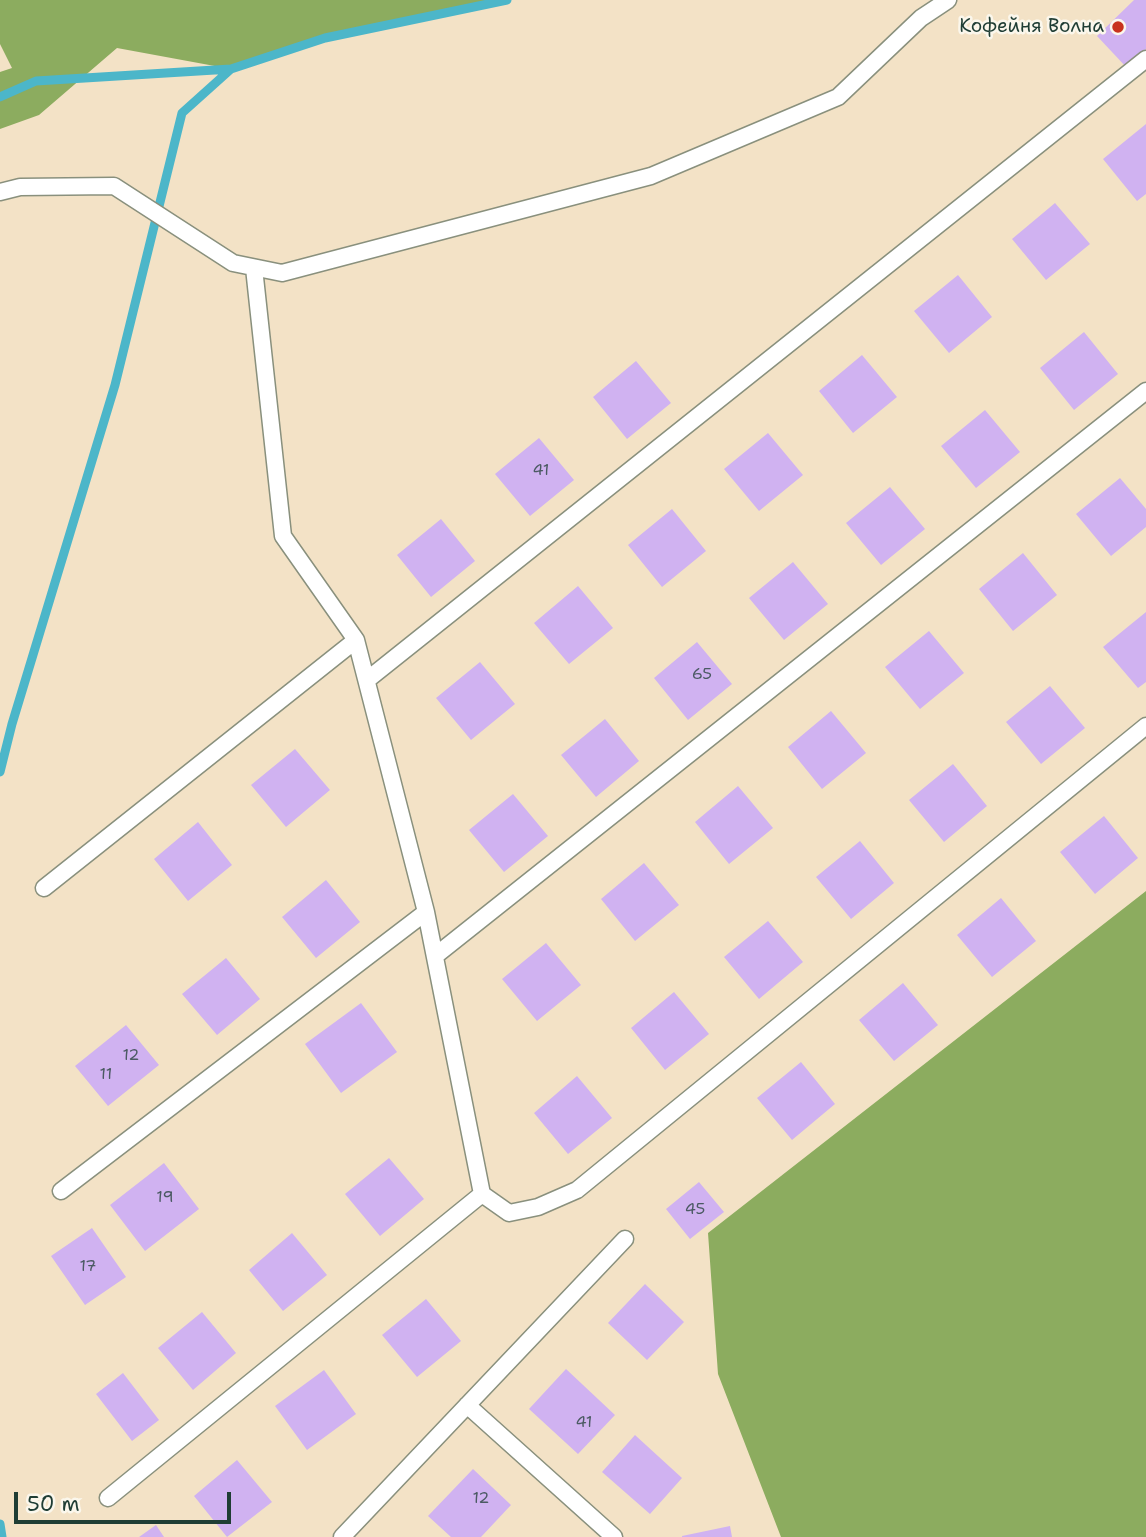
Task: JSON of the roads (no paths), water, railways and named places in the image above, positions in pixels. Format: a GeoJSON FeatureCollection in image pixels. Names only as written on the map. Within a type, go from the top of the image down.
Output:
{"type":"FeatureCollection","features":[{"type":"Feature","properties":{"kind":"lane"},"geometry":{"type":"LineString","coordinates":[[0,192],[20,187],[114,186],[233,263],[282,273],[651,176],[838,97],[921,18],[948,0]]}},
{"type":"Feature","properties":{"kind":"lane"},"geometry":{"type":"LineString","coordinates":[[367,680],[1146,59]]}},
{"type":"Feature","properties":{"kind":"lane"},"geometry":{"type":"LineString","coordinates":[[254,268],[283,536],[356,640],[426,912],[482,1194],[509,1213],[538,1207],[577,1189],[1146,726]]}},
{"type":"Feature","properties":{"kind":"lane"},"geometry":{"type":"LineString","coordinates":[[435,956],[1146,390]]}},
{"type":"Feature","properties":{"kind":"lane"},"geometry":{"type":"LineString","coordinates":[[44,888],[356,640]]}},
{"type":"Feature","properties":{"kind":"lane"},"geometry":{"type":"LineString","coordinates":[[61,1191],[426,912]]}},
{"type":"Feature","properties":{"kind":"lane"},"geometry":{"type":"LineString","coordinates":[[108,1498],[482,1194]]}},
{"type":"Feature","properties":{"kind":"lane"},"geometry":{"type":"LineString","coordinates":[[342,1537],[625,1238]]}},
{"type":"Feature","properties":{"kind":"lane"},"geometry":{"type":"LineString","coordinates":[[467,1405],[614,1537]]}},
{"type":"Feature","properties":{"kind":"waterway"},"geometry":{"type":"LineString","coordinates":[[0,772],[12,724],[115,385],[182,113],[231,69],[325,38],[507,0]]}},
{"type":"Feature","properties":{"kind":"waterway"},"geometry":{"type":"LineString","coordinates":[[0,97],[36,81],[231,69]]}},
{"type":"Feature","properties":{"kind":"waterway"},"geometry":{"type":"LineString","coordinates":[[0,1524],[2,1537]]}},
{"type":"Feature","properties":{"kind":"place","name":"Кофейня Волна"},"geometry":{"type":"Point","coordinates":[1118,27]}}]}
